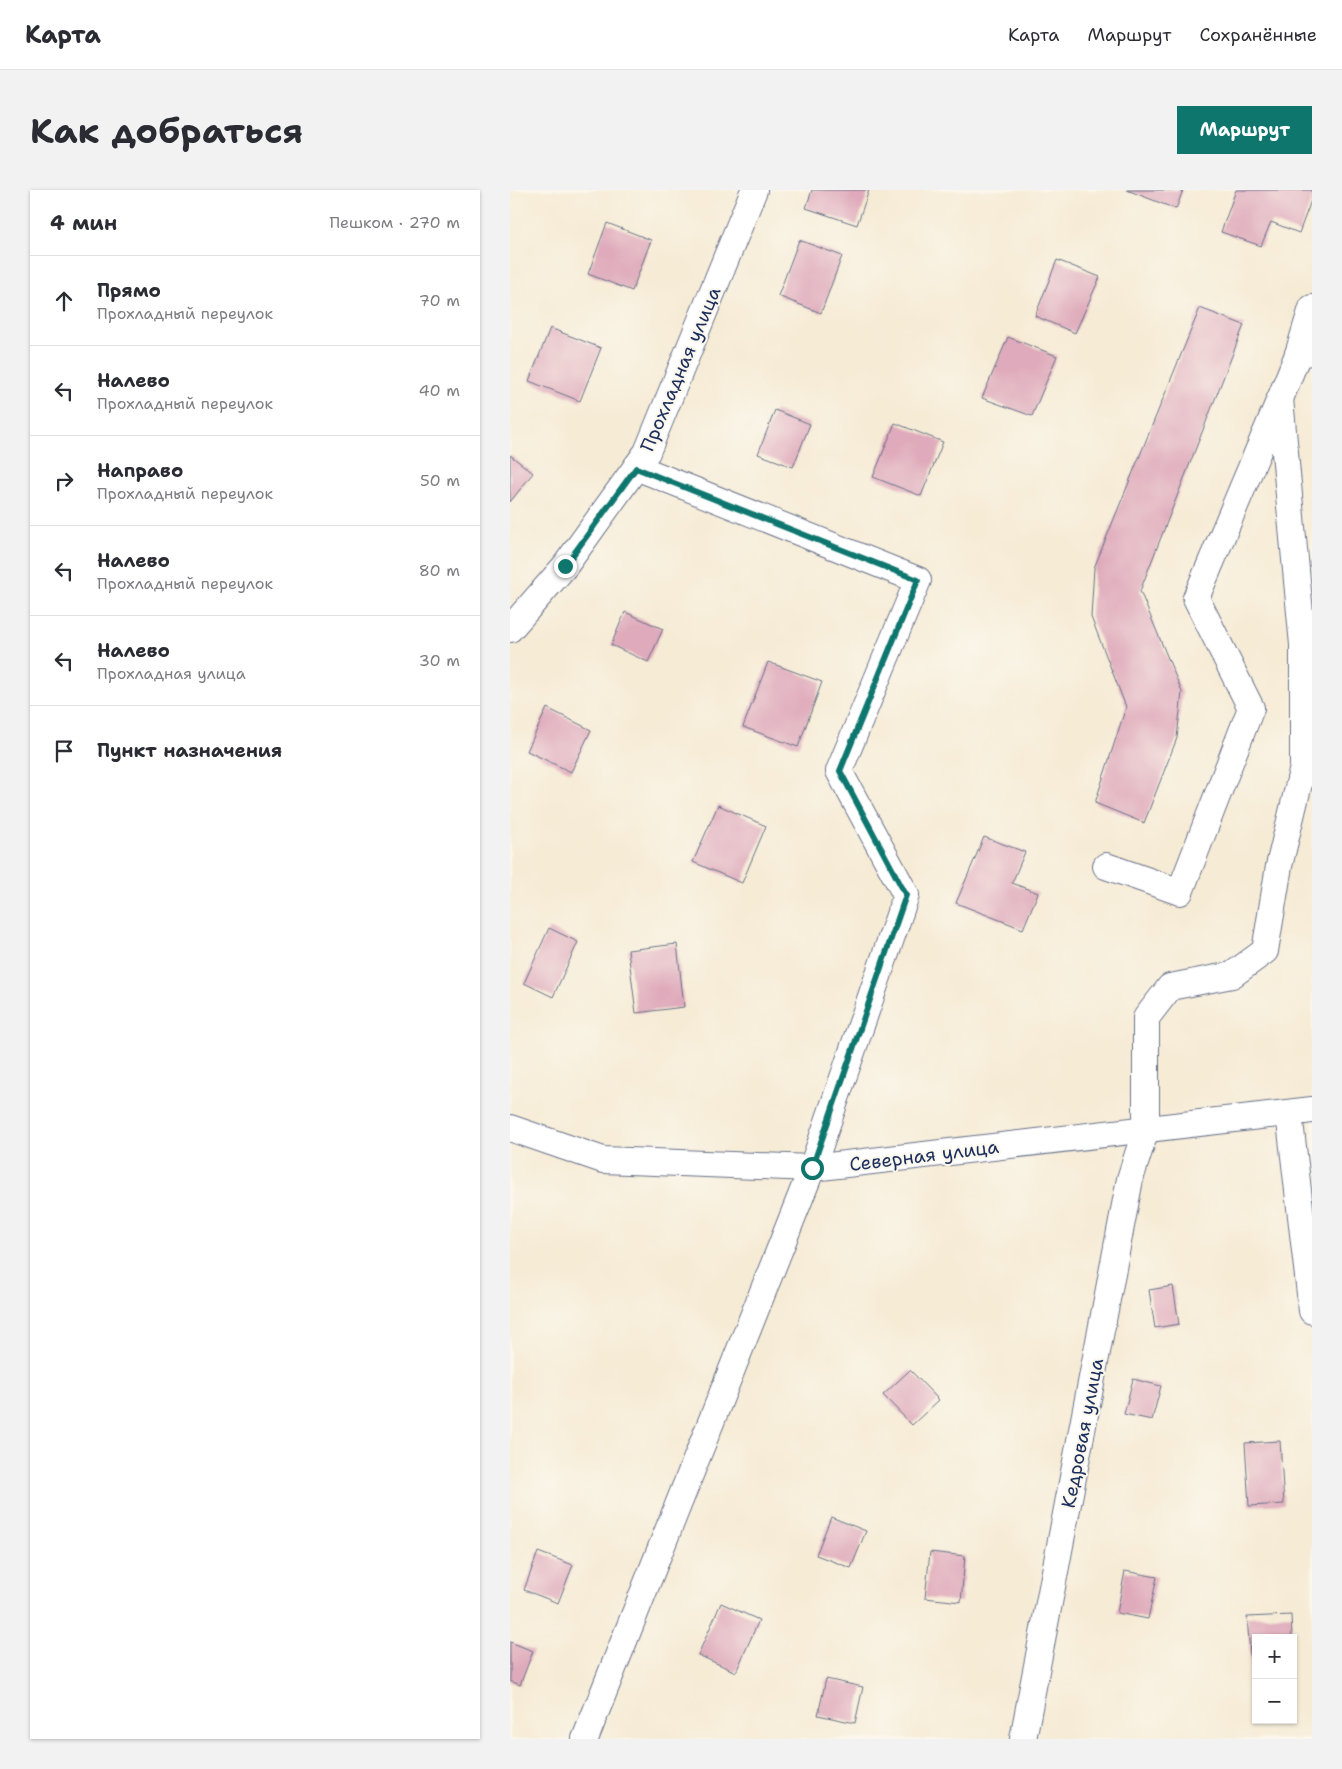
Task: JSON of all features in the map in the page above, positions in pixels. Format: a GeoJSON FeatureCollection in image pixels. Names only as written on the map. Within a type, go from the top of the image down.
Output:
{"type":"FeatureCollection","features":[{"type":"Feature","properties":{"kind":"street","name":"Прохладная улица"},"geometry":{"type":"LineString","coordinates":[[510,629],[565,566],[648,452],[754,190]]}},
{"type":"Feature","properties":{"kind":"street"},"geometry":{"type":"LineString","coordinates":[[1106,866],[1180,892],[1250,708],[1196,598],[1280,399],[1305,353],[1312,308]]}},
{"type":"Feature","properties":{"kind":"street","name":"Кедровая улица"},"geometry":{"type":"LineString","coordinates":[[1023,1739],[1130,1179],[1146,1129],[1146,1018],[1170,987],[1232,975],[1265,951],[1279,866],[1303,766],[1303,645],[1280,399]]}},
{"type":"Feature","properties":{"kind":"street"},"geometry":{"type":"LineString","coordinates":[[585,1739],[812,1168],[906,895],[840,771],[918,580],[636,468]]}},
{"type":"Feature","properties":{"kind":"street"},"geometry":{"type":"LineString","coordinates":[[1300,1112],[1312,1311]]}},
{"type":"Feature","properties":{"kind":"street","name":"Северная улица"},"geometry":{"type":"LineString","coordinates":[[510,1128],[603,1160],[812,1168],[1300,1112]]}},
{"type":"Feature","properties":{"kind":"building"},"geometry":{"type":"Polygon","coordinates":[[[812,190],[869,190],[857,225],[806,208],[812,190]]]}},
{"type":"Feature","properties":{"kind":"building"},"geometry":{"type":"Polygon","coordinates":[[[1127,190],[1183,190],[1176,209],[1127,190]]]}},
{"type":"Feature","properties":{"kind":"building"},"geometry":{"type":"Polygon","coordinates":[[[1236,190],[1312,190],[1312,198],[1299,233],[1271,222],[1261,246],[1221,232],[1236,190]]]}},
{"type":"Feature","properties":{"kind":"building"},"geometry":{"type":"Polygon","coordinates":[[[607,223],[651,240],[632,291],[588,274],[607,223]]]}},
{"type":"Feature","properties":{"kind":"building"},"geometry":{"type":"Polygon","coordinates":[[[799,240],[842,256],[821,313],[778,296],[799,240]]]}},
{"type":"Feature","properties":{"kind":"building"},"geometry":{"type":"Polygon","coordinates":[[[1057,260],[1100,277],[1075,333],[1035,316],[1057,260]]]}},
{"type":"Feature","properties":{"kind":"building"},"geometry":{"type":"Polygon","coordinates":[[[1200,308],[1244,325],[1140,591],[1182,692],[1177,738],[1144,823],[1095,803],[1126,707],[1091,617],[1094,568],[1200,308]]]}},
{"type":"Feature","properties":{"kind":"building"},"geometry":{"type":"Polygon","coordinates":[[[550,328],[601,348],[580,401],[529,381],[550,328]]]}},
{"type":"Feature","properties":{"kind":"building"},"geometry":{"type":"Polygon","coordinates":[[[1008,337],[1057,356],[1032,416],[982,398],[1008,337]]]}},
{"type":"Feature","properties":{"kind":"building"},"geometry":{"type":"Polygon","coordinates":[[[775,410],[810,424],[793,467],[758,454],[775,410]]]}},
{"type":"Feature","properties":{"kind":"building"},"geometry":{"type":"Polygon","coordinates":[[[895,423],[943,442],[921,496],[873,477],[895,423]]]}},
{"type":"Feature","properties":{"kind":"building"},"geometry":{"type":"Polygon","coordinates":[[[510,455],[533,473],[510,502],[510,455]]]}},
{"type":"Feature","properties":{"kind":"building"},"geometry":{"type":"Polygon","coordinates":[[[625,612],[663,629],[648,662],[611,645],[625,612]]]}},
{"type":"Feature","properties":{"kind":"building"},"geometry":{"type":"Polygon","coordinates":[[[768,662],[822,682],[798,747],[743,727],[768,662]]]}},
{"type":"Feature","properties":{"kind":"building"},"geometry":{"type":"Polygon","coordinates":[[[547,708],[591,730],[571,772],[527,751],[547,708]]]}},
{"type":"Feature","properties":{"kind":"building"},"geometry":{"type":"Polygon","coordinates":[[[718,805],[766,826],[742,883],[693,862],[718,805]]]}},
{"type":"Feature","properties":{"kind":"building"},"geometry":{"type":"Polygon","coordinates":[[[984,837],[1025,852],[1012,883],[1038,893],[1023,929],[956,903],[984,837]]]}},
{"type":"Feature","properties":{"kind":"building"},"geometry":{"type":"Polygon","coordinates":[[[549,928],[578,942],[553,997],[524,983],[549,928]]]}},
{"type":"Feature","properties":{"kind":"building"},"geometry":{"type":"Polygon","coordinates":[[[677,944],[684,1007],[636,1013],[628,950],[677,944]]]}},
{"type":"Feature","properties":{"kind":"building"},"geometry":{"type":"Polygon","coordinates":[[[1173,1286],[1179,1324],[1155,1328],[1149,1290],[1173,1286]]]}},
{"type":"Feature","properties":{"kind":"building"},"geometry":{"type":"Polygon","coordinates":[[[910,1370],[939,1400],[912,1425],[883,1395],[910,1370]]]}},
{"type":"Feature","properties":{"kind":"building"},"geometry":{"type":"Polygon","coordinates":[[[1133,1379],[1161,1386],[1152,1420],[1124,1414],[1133,1379]]]}},
{"type":"Feature","properties":{"kind":"building"},"geometry":{"type":"Polygon","coordinates":[[[1280,1441],[1284,1504],[1249,1506],[1245,1443],[1280,1441]]]}},
{"type":"Feature","properties":{"kind":"building"},"geometry":{"type":"Polygon","coordinates":[[[831,1517],[866,1531],[851,1568],[816,1555],[831,1517]]]}},
{"type":"Feature","properties":{"kind":"building"},"geometry":{"type":"Polygon","coordinates":[[[538,1552],[573,1565],[558,1603],[524,1590],[538,1552]]]}},
{"type":"Feature","properties":{"kind":"building"},"geometry":{"type":"Polygon","coordinates":[[[930,1552],[965,1556],[961,1602],[925,1598],[930,1552]]]}},
{"type":"Feature","properties":{"kind":"building"},"geometry":{"type":"Polygon","coordinates":[[[1125,1571],[1157,1577],[1148,1619],[1117,1613],[1125,1571]]]}},
{"type":"Feature","properties":{"kind":"building"},"geometry":{"type":"Polygon","coordinates":[[[721,1603],[759,1620],[736,1672],[698,1655],[721,1603]]]}},
{"type":"Feature","properties":{"kind":"building"},"geometry":{"type":"Polygon","coordinates":[[[1291,1615],[1292,1634],[1252,1634],[1252,1679],[1247,1617],[1291,1615]]]}},
{"type":"Feature","properties":{"kind":"building"},"geometry":{"type":"Polygon","coordinates":[[[510,1642],[533,1651],[520,1685],[510,1681],[510,1642]]]}},
{"type":"Feature","properties":{"kind":"building"},"geometry":{"type":"Polygon","coordinates":[[[826,1679],[863,1687],[855,1723],[818,1715],[826,1679]]]}},
{"type":"Feature","properties":{"kind":"route"},"geometry":{"type":"LineString","coordinates":[[565,566],[636,468],[918,580],[840,771],[906,895],[812,1168]]}}]}
